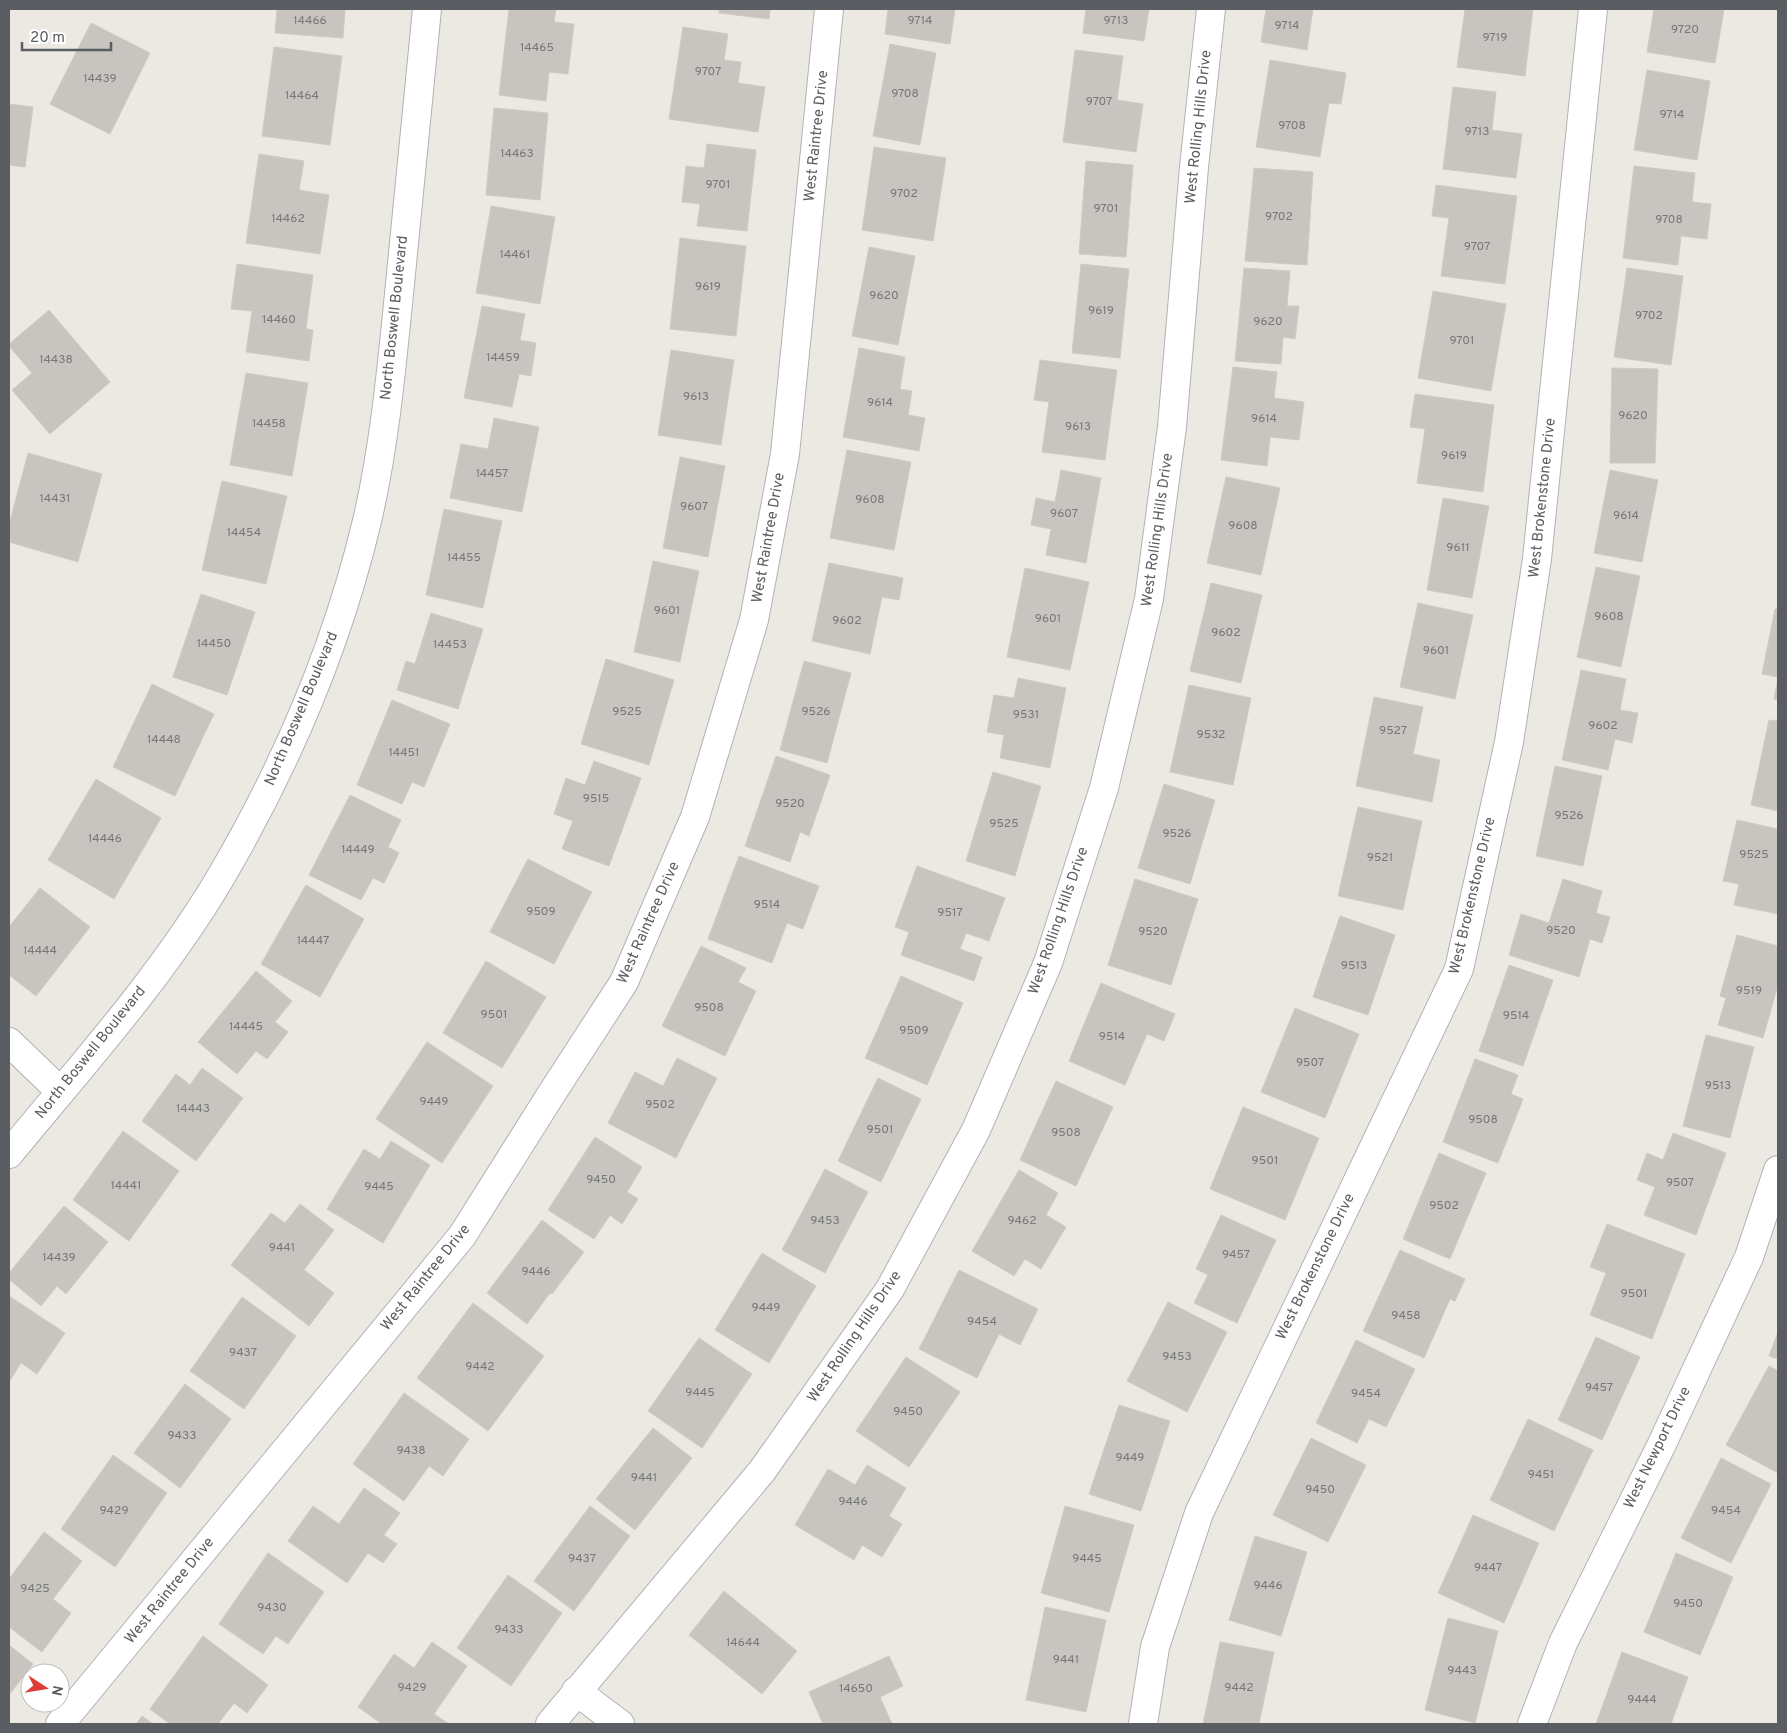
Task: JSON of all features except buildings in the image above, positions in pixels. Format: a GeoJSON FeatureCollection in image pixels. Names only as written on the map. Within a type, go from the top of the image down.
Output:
{"type":"FeatureCollection","features":[{"type":"Feature","properties":{"kind":"street","name":"North Boswell Boulevard"},"geometry":{"type":"LineString","coordinates":[[9,1154],[92,1054],[162,964],[219,880],[268,790],[328,653],[351,582],[368,519],[378,461],[395,327],[426,9]]}},
{"type":"Feature","properties":{"kind":"street","name":"West Raintree Drive"},"geometry":{"type":"LineString","coordinates":[[60,1724],[462,1236],[546,1101],[624,982],[695,817],[754,620],[785,454],[829,9]]}},
{"type":"Feature","properties":{"kind":"street","name":"West Rolling Hills Drive"},"geometry":{"type":"LineString","coordinates":[[550,1724],[762,1471],[890,1289],[976,1130],[1048,963],[1104,788],[1149,599],[1172,427],[1194,167],[1210,9]]}},
{"type":"Feature","properties":{"kind":"street","name":"West Brokenstone Drive"},"geometry":{"type":"LineString","coordinates":[[1143,1724],[1155,1647],[1199,1513],[1459,969],[1509,742],[1537,559],[1593,9]]}},
{"type":"Feature","properties":{"kind":"street"},"geometry":{"type":"LineString","coordinates":[[9,1042],[60,1091]]}},
{"type":"Feature","properties":{"kind":"street","name":"West Newport Drive"},"geometry":{"type":"LineString","coordinates":[[1532,1724],[1562,1643],[1661,1446],[1749,1257],[1778,1170]]}},
{"type":"Feature","properties":{"kind":"street"},"geometry":{"type":"LineString","coordinates":[[576,1691],[620,1724]]}}]}
